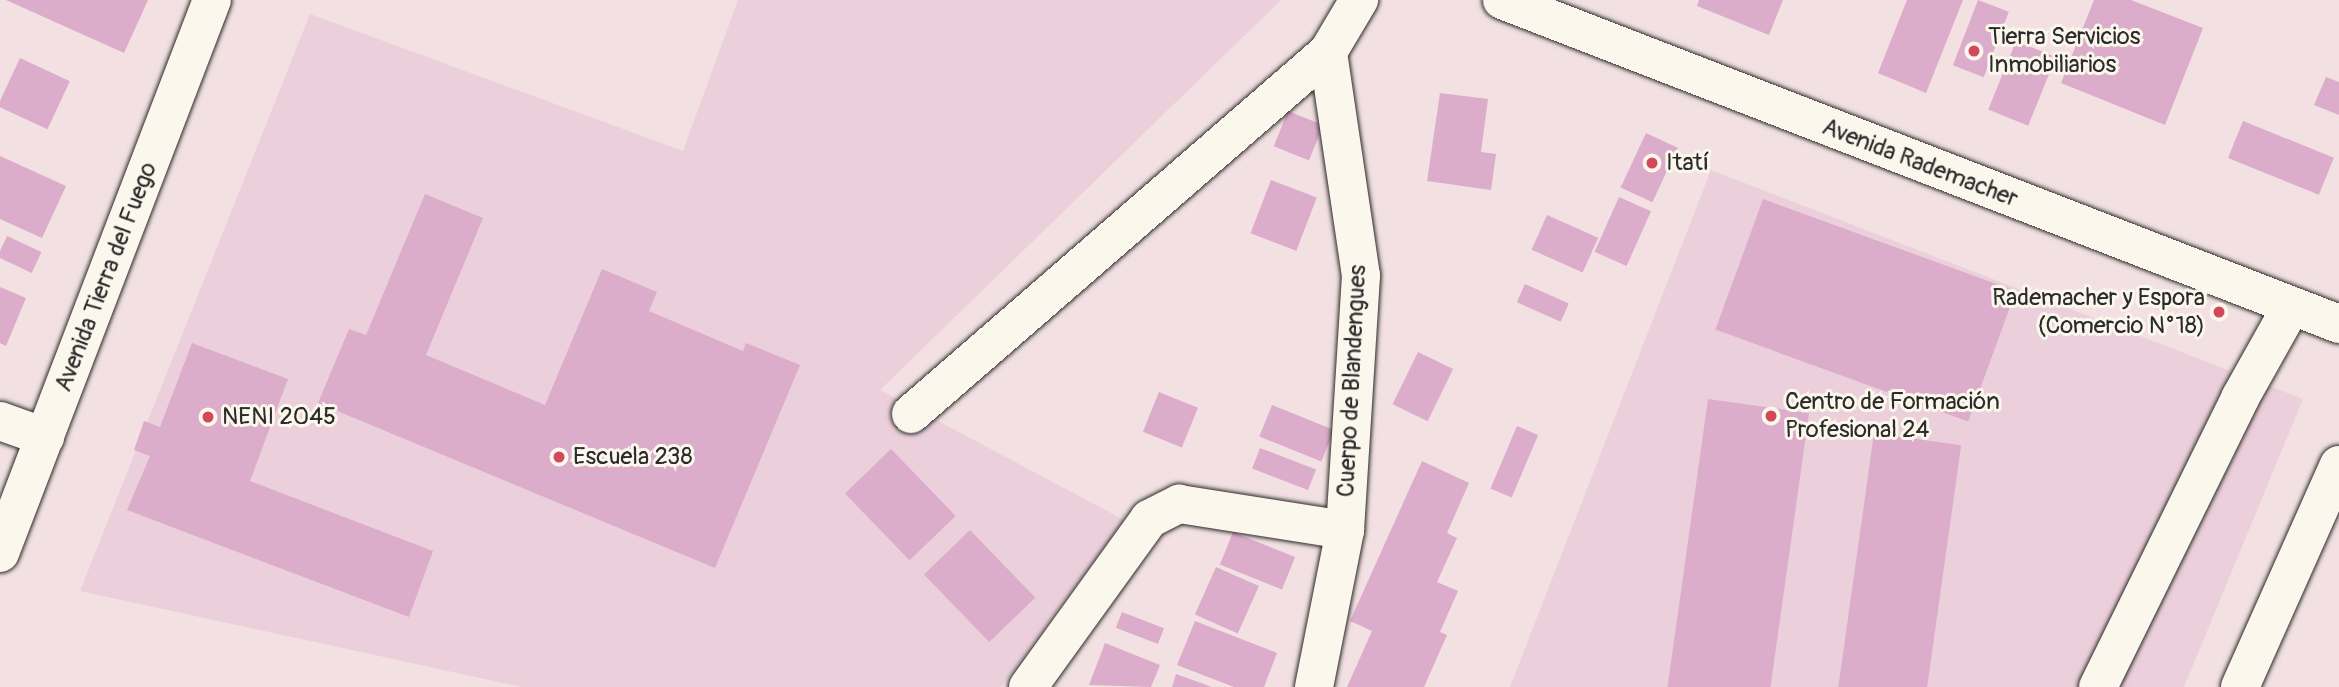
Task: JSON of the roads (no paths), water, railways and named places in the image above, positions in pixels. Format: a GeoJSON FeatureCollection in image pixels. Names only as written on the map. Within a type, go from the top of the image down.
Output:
{"type":"FeatureCollection","features":[{"type":"Feature","properties":{"kind":"main road","name":"Avenida Tierra del Fuego"},"geometry":{"type":"LineString","coordinates":[[0,553],[212,0]]}},
{"type":"Feature","properties":{"kind":"main road"},"geometry":{"type":"LineString","coordinates":[[911,414],[1328,51],[1359,0]]}},
{"type":"Feature","properties":{"kind":"main road","name":"Avenida Rademacher"},"geometry":{"type":"LineString","coordinates":[[1502,0],[2339,324]]}},
{"type":"Feature","properties":{"kind":"main road","name":"Cuerpo de Blandengues"},"geometry":{"type":"LineString","coordinates":[[1314,687],[1345,530],[1361,276],[1328,51]]}},
{"type":"Feature","properties":{"kind":"main road"},"geometry":{"type":"LineString","coordinates":[[2098,687],[2228,421],[2291,307]]}},
{"type":"Feature","properties":{"kind":"main road"},"geometry":{"type":"LineString","coordinates":[[0,421],[44,437]]}},
{"type":"Feature","properties":{"kind":"main road"},"geometry":{"type":"LineString","coordinates":[[2240,687],[2339,465]]}},
{"type":"Feature","properties":{"kind":"main road"},"geometry":{"type":"LineString","coordinates":[[1028,687],[1149,519],[1179,504],[1345,530]]}},
{"type":"Feature","properties":{"kind":"place","name":"Tierra Servicios Inmobiliarios"},"geometry":{"type":"Point","coordinates":[1974,51]}},
{"type":"Feature","properties":{"kind":"place","name":"Itatí"},"geometry":{"type":"Point","coordinates":[1652,163]}},
{"type":"Feature","properties":{"kind":"place","name":"Rademacher y Espora (Comercio N°18)"},"geometry":{"type":"Point","coordinates":[2219,312]}},
{"type":"Feature","properties":{"kind":"place","name":"Centro de Formación Profesional 24"},"geometry":{"type":"Point","coordinates":[1771,416]}},
{"type":"Feature","properties":{"kind":"place","name":"NENI 2045"},"geometry":{"type":"Point","coordinates":[208,417]}},
{"type":"Feature","properties":{"kind":"place","name":"Escuela 238"},"geometry":{"type":"Point","coordinates":[559,457]}}]}
